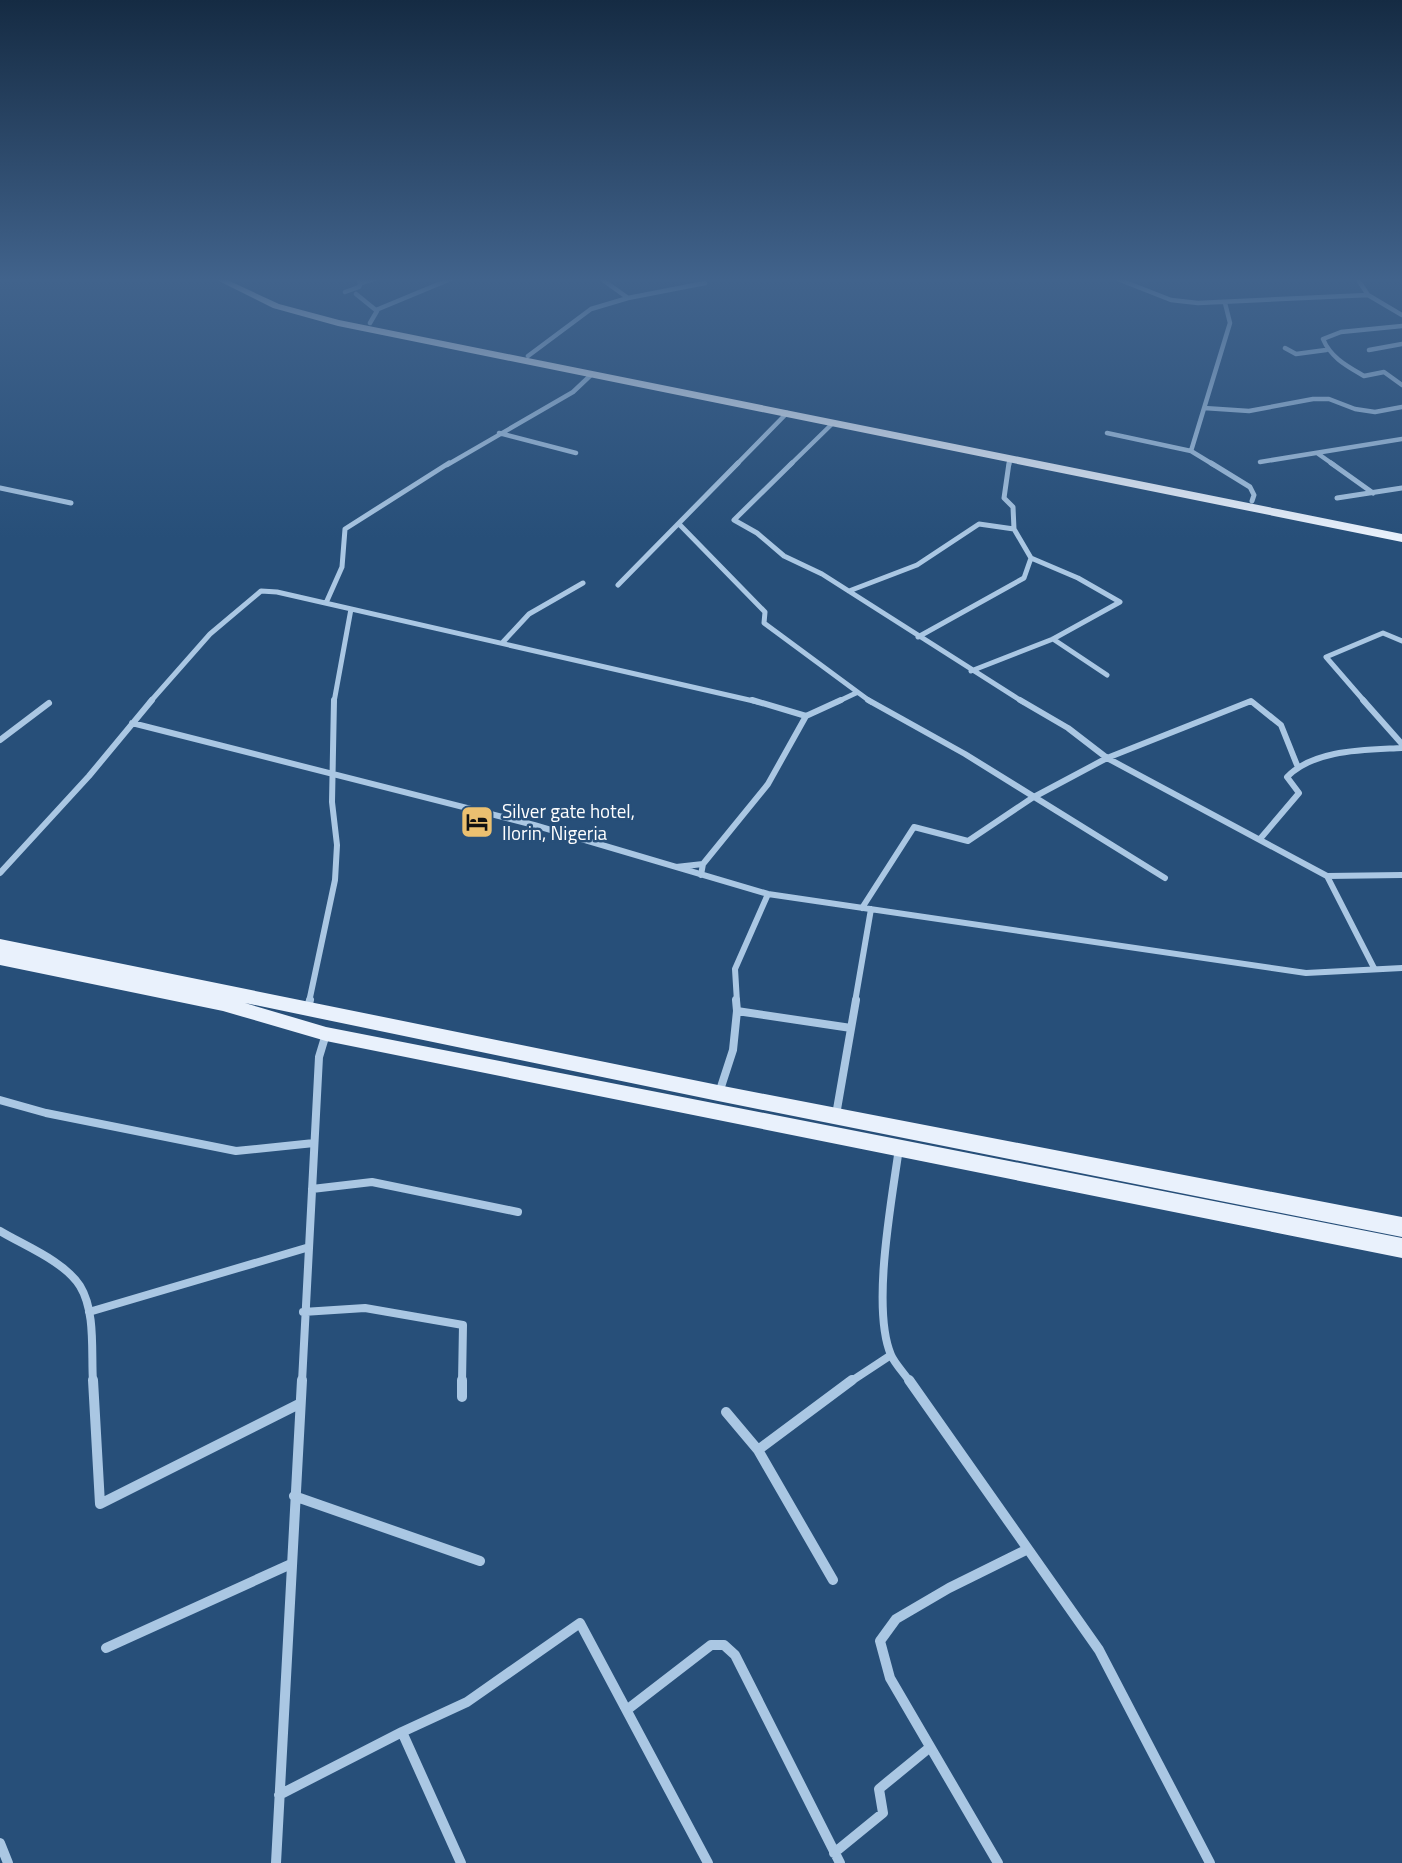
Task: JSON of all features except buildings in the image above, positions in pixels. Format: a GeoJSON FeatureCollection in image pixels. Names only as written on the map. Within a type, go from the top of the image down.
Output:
{"type":"FeatureCollection","features":[{"type":"Feature","properties":{"kind":"main road"},"geometry":{"type":"LineString","coordinates":[[547,365],[1402,538]]}},
{"type":"Feature","properties":{"kind":"main road"},"geometry":{"type":"LineString","coordinates":[[573,365],[1402,531]]}},
{"type":"Feature","properties":{"kind":"main road"},"geometry":{"type":"LineString","coordinates":[[0,946],[836,1115],[937,1145],[1172,1192],[1402,1248]]}},
{"type":"Feature","properties":{"kind":"main road"},"geometry":{"type":"LineString","coordinates":[[0,958],[223,1004],[326,1034],[440,1058],[899,1148],[937,1145]]}},
{"type":"Feature","properties":{"kind":"main road"},"geometry":{"type":"LineString","coordinates":[[440,1058],[448,1038]]}},
{"type":"Feature","properties":{"kind":"main road"},"geometry":{"type":"LineString","coordinates":[[1172,1192],[1402,1227]]}},
{"type":"Feature","properties":{"kind":"street"},"geometry":{"type":"LineString","coordinates":[[1191,451],[1217,365]]}},
{"type":"Feature","properties":{"kind":"street"},"geometry":{"type":"LineString","coordinates":[[1347,365],[1363,376],[1384,372],[1402,386]]}},
{"type":"Feature","properties":{"kind":"street"},"geometry":{"type":"LineString","coordinates":[[326,603],[342,567],[345,529],[499,433],[573,392],[592,374]]}},
{"type":"Feature","properties":{"kind":"street"},"geometry":{"type":"LineString","coordinates":[[1204,408],[1249,411],[1313,399],[1329,399],[1355,409],[1374,412],[1402,407]]}},
{"type":"Feature","properties":{"kind":"street"},"geometry":{"type":"LineString","coordinates":[[618,585],[680,525],[787,413]]}},
{"type":"Feature","properties":{"kind":"street"},"geometry":{"type":"LineString","coordinates":[[833,423],[734,520],[757,533],[784,556],[849,591],[971,671],[1068,728],[1107,758],[1327,876],[1402,875]]}},
{"type":"Feature","properties":{"kind":"street"},"geometry":{"type":"LineString","coordinates":[[499,433],[576,453]]}},
{"type":"Feature","properties":{"kind":"street"},"geometry":{"type":"LineString","coordinates":[[1107,433],[1191,451],[1250,487],[1254,495],[1252,501]]}},
{"type":"Feature","properties":{"kind":"street"},"geometry":{"type":"LineString","coordinates":[[1260,462],[1402,439]]}},
{"type":"Feature","properties":{"kind":"street"},"geometry":{"type":"LineString","coordinates":[[1317,453],[1373,493]]}},
{"type":"Feature","properties":{"kind":"street"},"geometry":{"type":"LineString","coordinates":[[971,671],[1053,639],[1120,602],[1078,578],[1031,558],[1014,529],[1013,507],[1004,498],[1010,459]]}},
{"type":"Feature","properties":{"kind":"street"},"geometry":{"type":"LineString","coordinates":[[0,488],[71,503]]}},
{"type":"Feature","properties":{"kind":"street"},"geometry":{"type":"LineString","coordinates":[[1336,498],[1402,488]]}},
{"type":"Feature","properties":{"kind":"street"},"geometry":{"type":"LineString","coordinates":[[849,591],[882,582],[933,559],[978,524],[1014,529]]}},
{"type":"Feature","properties":{"kind":"street"},"geometry":{"type":"LineString","coordinates":[[680,525],[765,612],[767,616],[764,623],[771,631],[856,693],[965,754],[1165,878]]}},
{"type":"Feature","properties":{"kind":"street"},"geometry":{"type":"LineString","coordinates":[[918,637],[957,618],[1024,578],[1031,558]]}},
{"type":"Feature","properties":{"kind":"street"},"geometry":{"type":"LineString","coordinates":[[503,642],[514,626],[529,614],[583,583]]}},
{"type":"Feature","properties":{"kind":"street"},"geometry":{"type":"LineString","coordinates":[[0,873],[202,642],[256,594],[269,591],[729,693],[806,716]]}},
{"type":"Feature","properties":{"kind":"street"},"geometry":{"type":"LineString","coordinates":[[308,1007],[335,880],[334,692],[351,609]]}},
{"type":"Feature","properties":{"kind":"street"},"geometry":{"type":"LineString","coordinates":[[1402,641],[1383,632],[1326,657],[1402,746]]}},
{"type":"Feature","properties":{"kind":"street"},"geometry":{"type":"LineString","coordinates":[[1053,639],[1107,675]]}},
{"type":"Feature","properties":{"kind":"street"},"geometry":{"type":"LineString","coordinates":[[701,875],[703,864],[768,784],[806,716],[856,693]]}},
{"type":"Feature","properties":{"kind":"street"},"geometry":{"type":"LineString","coordinates":[[862,908],[914,827],[968,841],[1032,798],[1107,758],[1251,701],[1282,725],[1297,765]]}},
{"type":"Feature","properties":{"kind":"street"},"geometry":{"type":"LineString","coordinates":[[0,740],[50,703]]}},
{"type":"Feature","properties":{"kind":"street"},"geometry":{"type":"LineString","coordinates":[[132,723],[534,825],[768,894],[1306,973],[1402,968]]}},
{"type":"Feature","properties":{"kind":"street"},"geometry":{"type":"LineString","coordinates":[[0,730],[10,733]]}},
{"type":"Feature","properties":{"kind":"street"},"geometry":{"type":"LineString","coordinates":[[1260,839],[1299,793],[1287,778],[1297,765],[1368,749],[1402,746]]}},
{"type":"Feature","properties":{"kind":"street"},"geometry":{"type":"LineString","coordinates":[[672,867],[703,864]]}},
{"type":"Feature","properties":{"kind":"street"},"geometry":{"type":"LineString","coordinates":[[1327,876],[1374,968]]}},
{"type":"Feature","properties":{"kind":"street"},"geometry":{"type":"LineString","coordinates":[[718,1093],[733,1050],[737,1011],[735,969],[768,894]]}},
{"type":"Feature","properties":{"kind":"street"},"geometry":{"type":"LineString","coordinates":[[836,1115],[871,909]]}},
{"type":"Feature","properties":{"kind":"street"},"geometry":{"type":"LineString","coordinates":[[737,1011],[851,1028]]}},
{"type":"Feature","properties":{"kind":"street"},"geometry":{"type":"LineString","coordinates":[[276,1863],[306,1248],[319,1057],[326,1034]]}},
{"type":"Feature","properties":{"kind":"street"},"geometry":{"type":"LineString","coordinates":[[0,1100],[46,1114],[236,1151],[314,1143]]}},
{"type":"Feature","properties":{"kind":"street"},"geometry":{"type":"LineString","coordinates":[[899,1148],[886,1248],[884,1330],[891,1355],[1099,1650],[1210,1863]]}},
{"type":"Feature","properties":{"kind":"street"},"geometry":{"type":"LineString","coordinates":[[312,1189],[372,1182],[518,1212]]}},
{"type":"Feature","properties":{"kind":"street"},"geometry":{"type":"LineString","coordinates":[[0,1231],[63,1269],[80,1286],[89,1312],[100,1504],[299,1404]]}},
{"type":"Feature","properties":{"kind":"street"},"geometry":{"type":"LineString","coordinates":[[89,1312],[306,1248]]}},
{"type":"Feature","properties":{"kind":"street"},"geometry":{"type":"LineString","coordinates":[[303,1312],[365,1308],[463,1325],[462,1397]]}},
{"type":"Feature","properties":{"kind":"street"},"geometry":{"type":"LineString","coordinates":[[758,1450],[843,1386],[891,1355]]}},
{"type":"Feature","properties":{"kind":"street"},"geometry":{"type":"LineString","coordinates":[[726,1412],[758,1450],[833,1580]]}},
{"type":"Feature","properties":{"kind":"street"},"geometry":{"type":"LineString","coordinates":[[294,1496],[480,1561]]}},
{"type":"Feature","properties":{"kind":"street"},"geometry":{"type":"LineString","coordinates":[[998,1863],[890,1678],[880,1641],[896,1619],[948,1588],[1028,1549]]}},
{"type":"Feature","properties":{"kind":"street"},"geometry":{"type":"LineString","coordinates":[[106,1647],[291,1564]]}},
{"type":"Feature","properties":{"kind":"street"},"geometry":{"type":"LineString","coordinates":[[279,1795],[467,1702],[580,1623],[708,1863]]}},
{"type":"Feature","properties":{"kind":"street"},"geometry":{"type":"LineString","coordinates":[[628,1709],[711,1645],[724,1645],[735,1656],[837,1858],[883,1812],[879,1789],[929,1748]]}},
{"type":"Feature","properties":{"kind":"street"},"geometry":{"type":"LineString","coordinates":[[402,1732],[461,1863]]}},
{"type":"Feature","properties":{"kind":"street"},"geometry":{"type":"LineString","coordinates":[[0,1843],[8,1863]]}},
{"type":"Feature","properties":{"kind":"place","name":"Silver gate hotel, Ilorin, Nigeria"},"geometry":{"type":"Point","coordinates":[477,822]}}]}
